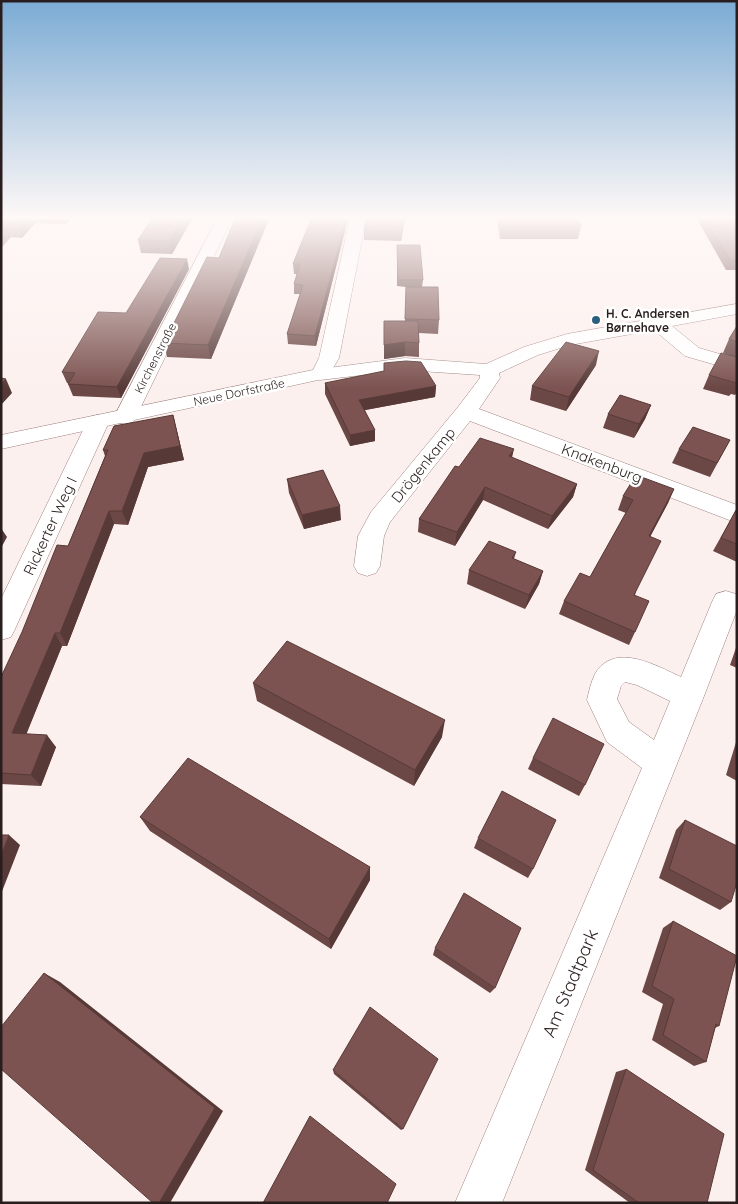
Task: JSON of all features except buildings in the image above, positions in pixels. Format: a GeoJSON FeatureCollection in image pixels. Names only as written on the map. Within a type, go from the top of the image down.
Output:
{"type":"FeatureCollection","features":[{"type":"Feature","properties":{"kind":"street","name":"Kirchenstraße"},"geometry":{"type":"LineString","coordinates":[[125,417],[197,275]]}},
{"type":"Feature","properties":{"kind":"street"},"geometry":{"type":"LineString","coordinates":[[320,374],[329,358],[346,275]]}},
{"type":"Feature","properties":{"kind":"street"},"geometry":{"type":"LineString","coordinates":[[489,370],[531,351],[567,340],[737,309]]}},
{"type":"Feature","properties":{"kind":"street"},"geometry":{"type":"LineString","coordinates":[[658,324],[692,352],[737,365]]}},
{"type":"Feature","properties":{"kind":"street","name":"Neue Dorfstraße"},"geometry":{"type":"LineString","coordinates":[[1,442],[320,374],[405,364],[489,370]]}},
{"type":"Feature","properties":{"kind":"street","name":"Drögenkamp"},"geometry":{"type":"LineString","coordinates":[[367,566],[371,536],[380,518],[466,412],[490,378],[489,370]]}},
{"type":"Feature","properties":{"kind":"street","name":"Knakenburg"},"geometry":{"type":"LineString","coordinates":[[466,412],[737,514]]}},
{"type":"Feature","properties":{"kind":"street","name":"Rickerter Weg I"},"geometry":{"type":"LineString","coordinates":[[1,629],[98,422]]}},
{"type":"Feature","properties":{"kind":"street","name":"Am Stadtpark"},"geometry":{"type":"LineString","coordinates":[[478,1203],[689,696],[726,602]]}},
{"type":"Feature","properties":{"kind":"street"},"geometry":{"type":"LineString","coordinates":[[661,763],[618,732],[602,700],[607,680],[619,669],[642,673],[689,696]]}},
{"type":"Feature","properties":{"kind":"place","name":"H. C. Andersen Børnehave"},"geometry":{"type":"Point","coordinates":[596,320]}}]}
